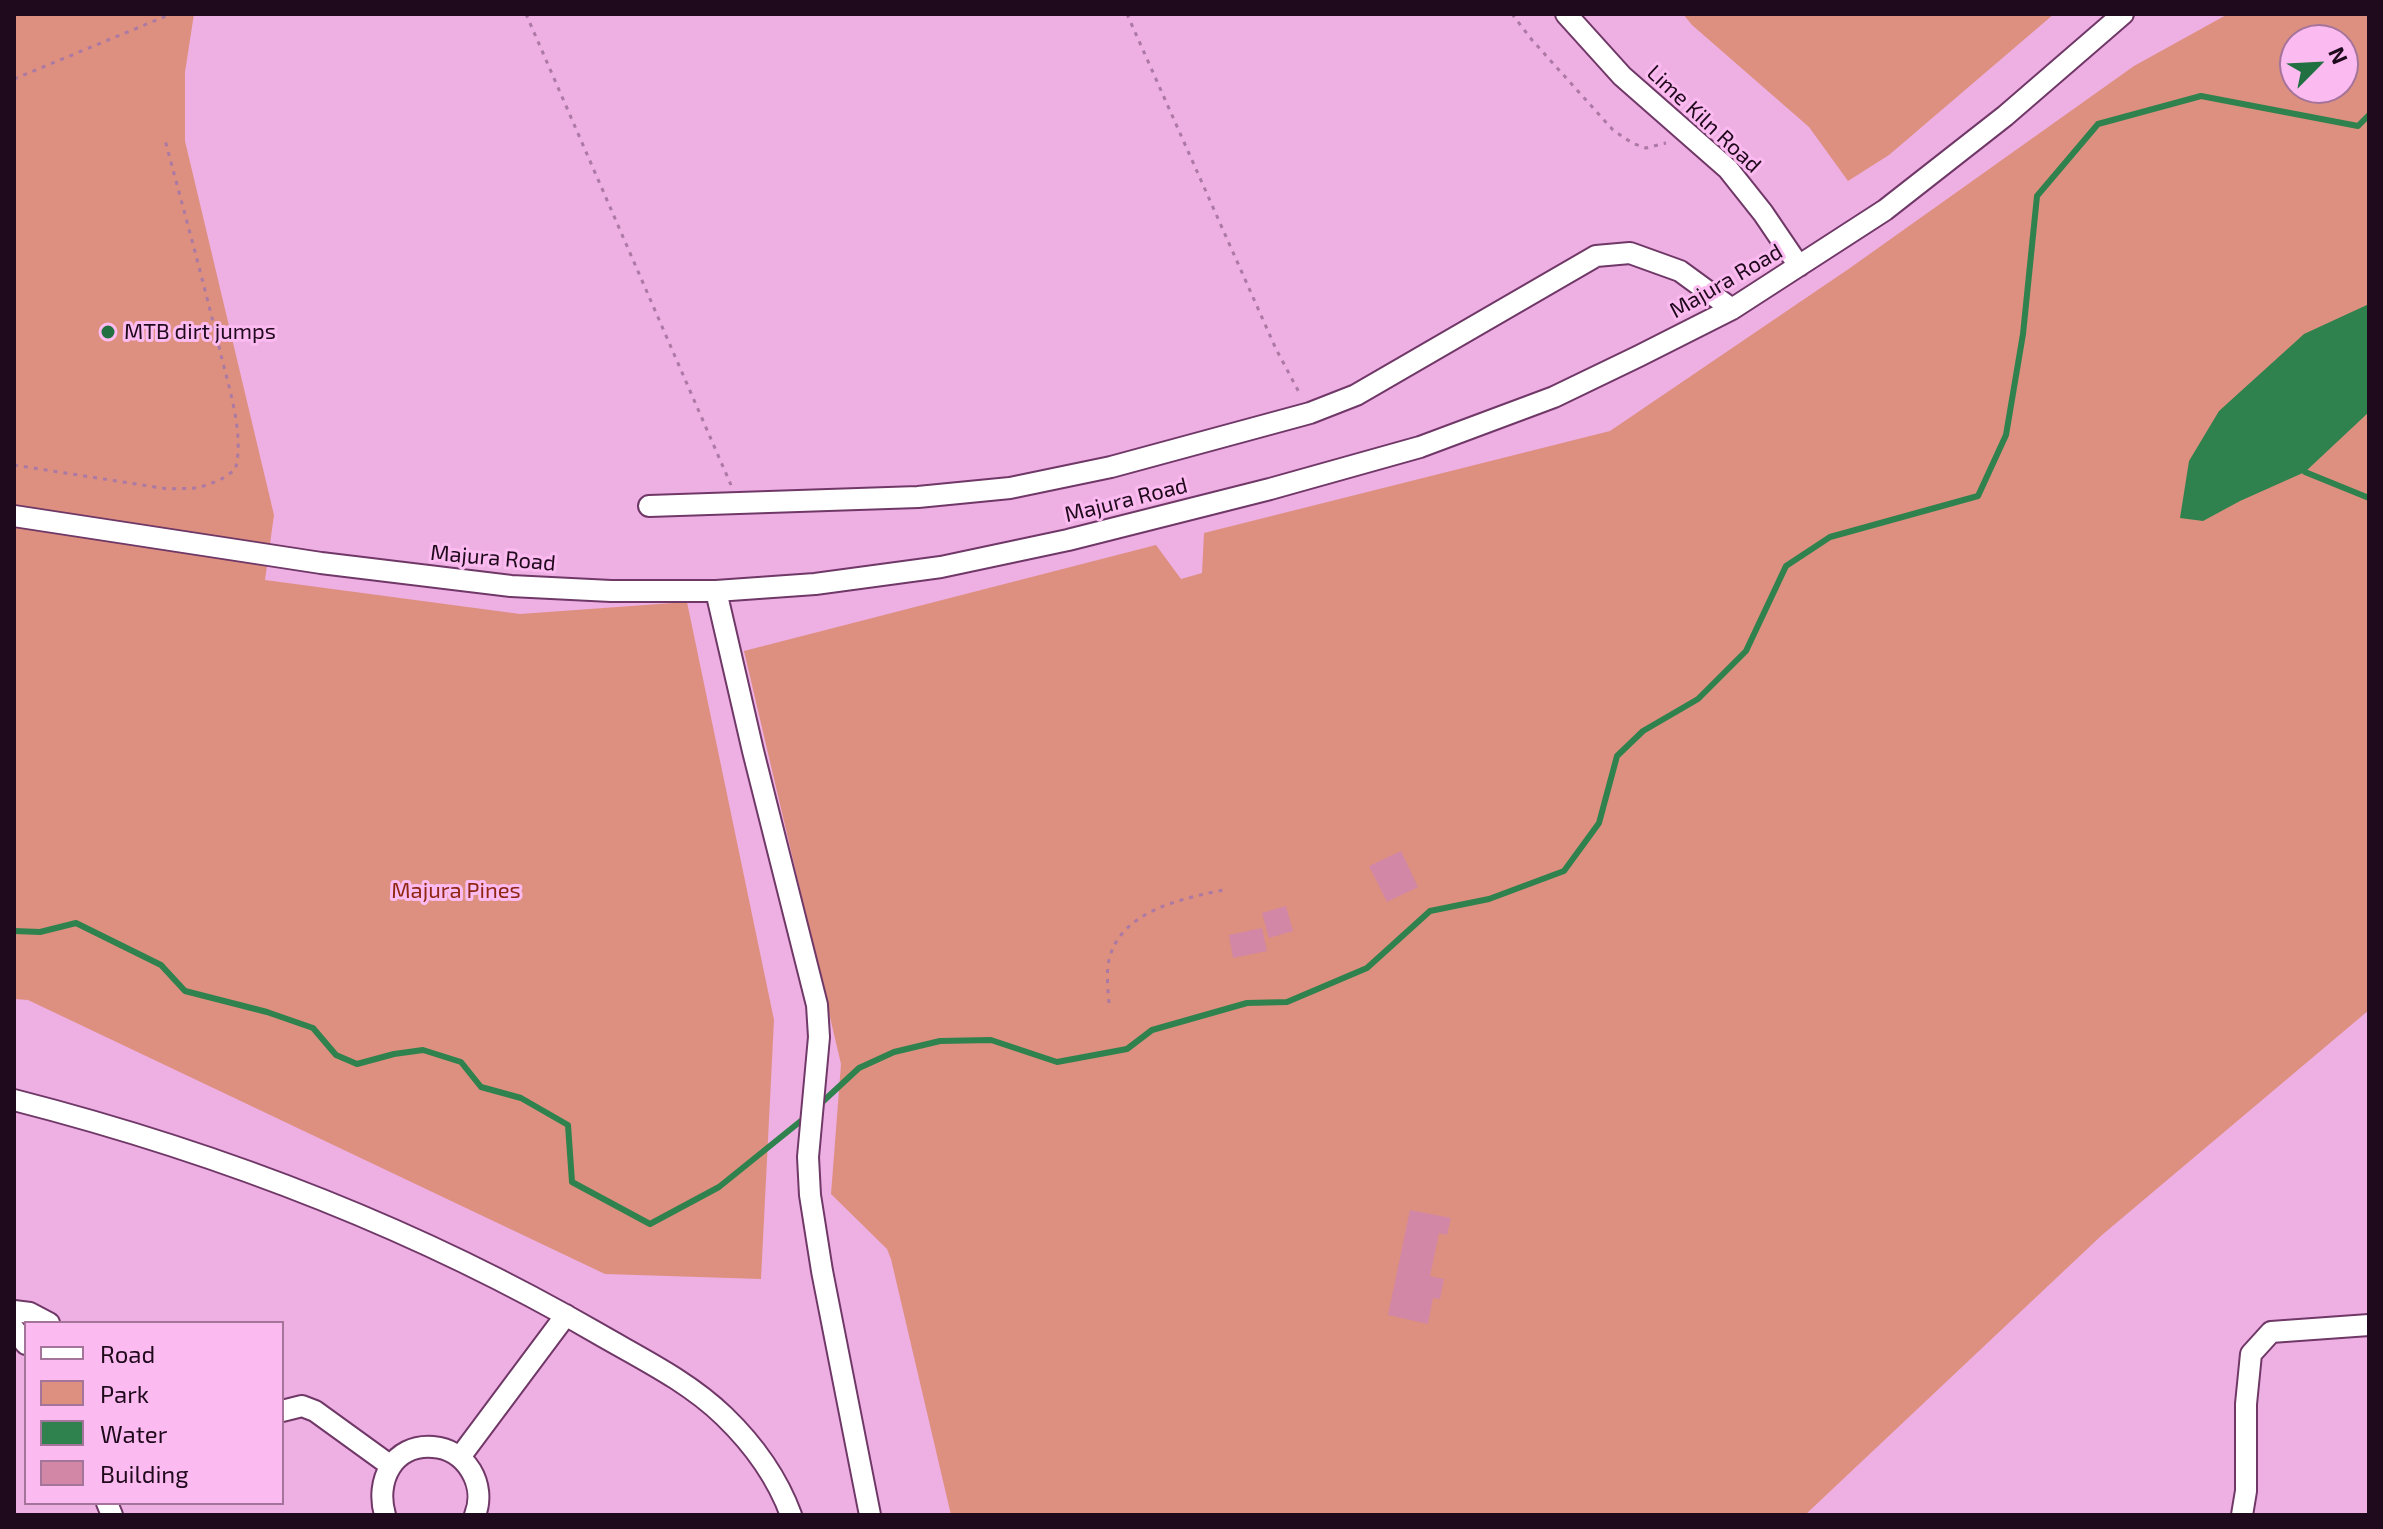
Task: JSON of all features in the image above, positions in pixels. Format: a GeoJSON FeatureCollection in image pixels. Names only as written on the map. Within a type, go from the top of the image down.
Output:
{"type":"FeatureCollection","features":[{"type":"Feature","properties":{"kind":"street","name":"Lime Kiln Road"},"geometry":{"type":"LineString","coordinates":[[1566,14],[1622,76],[1728,169],[1746,189],[1799,266]]}},
{"type":"Feature","properties":{"kind":"street","name":"Majura Road"},"geometry":{"type":"LineString","coordinates":[[14,516],[321,563],[511,586],[611,591],[716,591],[815,584],[1004,555],[1356,466],[1420,447],[1554,397],[1732,309],[1885,210],[2005,116],[2123,14]]}},
{"type":"Feature","properties":{"kind":"street"},"geometry":{"type":"LineString","coordinates":[[649,506],[918,497],[1010,488],[1111,467],[1310,413],[1356,395],[1596,256],[1630,253],[1680,271],[1732,309]]}},
{"type":"Feature","properties":{"kind":"street"},"geometry":{"type":"LineString","coordinates":[[716,591],[817,1005],[818,1050],[808,1157],[812,1212],[870,1515]]}},
{"type":"Feature","properties":{"kind":"street"},"geometry":{"type":"LineString","coordinates":[[14,1100],[85,1118],[198,1154],[309,1194],[432,1247],[566,1315],[665,1372],[722,1415],[774,1477],[791,1515]]}},
{"type":"Feature","properties":{"kind":"street"},"geometry":{"type":"LineString","coordinates":[[14,1311],[30,1313],[45,1321]]}},
{"type":"Feature","properties":{"kind":"street"},"geometry":{"type":"LineString","coordinates":[[460,1457],[566,1315]]}},
{"type":"Feature","properties":{"kind":"street"},"geometry":{"type":"LineString","coordinates":[[2242,1515],[2246,1491],[2246,1404],[2251,1354],[2271,1332],[2369,1325]]}},
{"type":"Feature","properties":{"kind":"street"},"geometry":{"type":"LineString","coordinates":[[284,1410],[302,1406],[315,1411],[391,1466]]}},
{"type":"Feature","properties":{"kind":"street"},"geometry":{"type":"LineString","coordinates":[[385,1515],[381,1490],[391,1466],[417,1448],[433,1447],[460,1457],[472,1470],[479,1497],[475,1515]]}},
{"type":"Feature","properties":{"kind":"path"},"geometry":{"type":"LineString","coordinates":[[14,79],[171,14]]}},
{"type":"Feature","properties":{"kind":"path"},"geometry":{"type":"LineString","coordinates":[[526,14],[739,503]]}},
{"type":"Feature","properties":{"kind":"path"},"geometry":{"type":"LineString","coordinates":[[1127,14],[1276,349],[1310,413]]}},
{"type":"Feature","properties":{"kind":"path"},"geometry":{"type":"LineString","coordinates":[[1512,14],[1593,110],[1623,136],[1646,148],[1661,146],[1672,140],[1682,128]]}},
{"type":"Feature","properties":{"kind":"path"},"geometry":{"type":"LineString","coordinates":[[14,465],[168,489],[198,488],[220,480],[235,470],[239,457],[233,406],[165,140]]}},
{"type":"Feature","properties":{"kind":"path"},"geometry":{"type":"LineString","coordinates":[[1109,1003],[1109,960],[1120,934],[1148,914],[1179,899],[1224,890]]}},
{"type":"Feature","properties":{"kind":"green space","name":"Majura Pines"},"geometry":{"type":"Polygon","coordinates":[[[14,14],[194,14],[185,72],[185,141],[274,515],[265,580],[520,614],[687,602],[774,1020],[761,1279],[605,1274],[28,1000],[14,999],[14,14]]]}},
{"type":"Feature","properties":{"kind":"green space"},"geometry":{"type":"Polygon","coordinates":[[[1683,14],[2054,14],[1889,155],[1848,181],[1809,127],[1683,14]]]}},
{"type":"Feature","properties":{"kind":"green space"},"geometry":{"type":"Polygon","coordinates":[[[2228,14],[2369,14],[2369,1010],[2102,1235],[1805,1515],[951,1515],[891,1259],[887,1249],[831,1194],[841,1064],[744,651],[1156,545],[1181,579],[1202,573],[1204,533],[1610,431],[1850,268],[2134,66],[2228,14]]]}},
{"type":"Feature","properties":{"kind":"water"},"geometry":{"type":"Polygon","coordinates":[[[2369,304],[2369,412],[2305,472],[2203,521],[2180,518],[2189,461],[2219,411],[2304,334],[2369,304]]]}},
{"type":"Feature","properties":{"kind":"building"},"geometry":{"type":"Polygon","coordinates":[[[1401,851],[1418,887],[1387,902],[1369,866],[1401,851]]]}},
{"type":"Feature","properties":{"kind":"building"},"geometry":{"type":"Polygon","coordinates":[[[1286,906],[1293,931],[1269,938],[1262,913],[1286,906]]]}},
{"type":"Feature","properties":{"kind":"building"},"geometry":{"type":"Polygon","coordinates":[[[1262,928],[1267,951],[1233,958],[1229,935],[1262,928]]]}},
{"type":"Feature","properties":{"kind":"building"},"geometry":{"type":"Polygon","coordinates":[[[1410,1210],[1451,1218],[1447,1235],[1439,1233],[1430,1276],[1444,1279],[1440,1299],[1433,1298],[1428,1324],[1388,1315],[1410,1210]]]}},
{"type":"Feature","properties":{"kind":"waterway"},"geometry":{"type":"LineString","coordinates":[[818,1106],[859,1068],[894,1052],[940,1041],[991,1040],[1057,1062],[1127,1049],[1152,1030],[1247,1003],[1287,1002],[1367,968],[1430,911],[1489,899],[1564,871],[1599,823],[1617,756],[1643,731],[1698,699],[1746,651],[1786,566],[1830,537],[1978,496],[2006,435],[2023,334],[2037,196],[2098,124],[2201,96],[2358,126],[2369,115]]}},
{"type":"Feature","properties":{"kind":"waterway"},"geometry":{"type":"LineString","coordinates":[[2305,472],[2369,498]]}},
{"type":"Feature","properties":{"kind":"waterway"},"geometry":{"type":"LineString","coordinates":[[14,931],[40,932],[76,923],[161,965],[185,991],[267,1012],[313,1028],[336,1055],[357,1064],[423,1050],[461,1062],[481,1087],[521,1098],[568,1125],[572,1182],[650,1224],[719,1187],[807,1116]]}},
{"type":"Feature","properties":{"kind":"place","name":"MTB dirt jumps"},"geometry":{"type":"Point","coordinates":[108,332]}}]}
